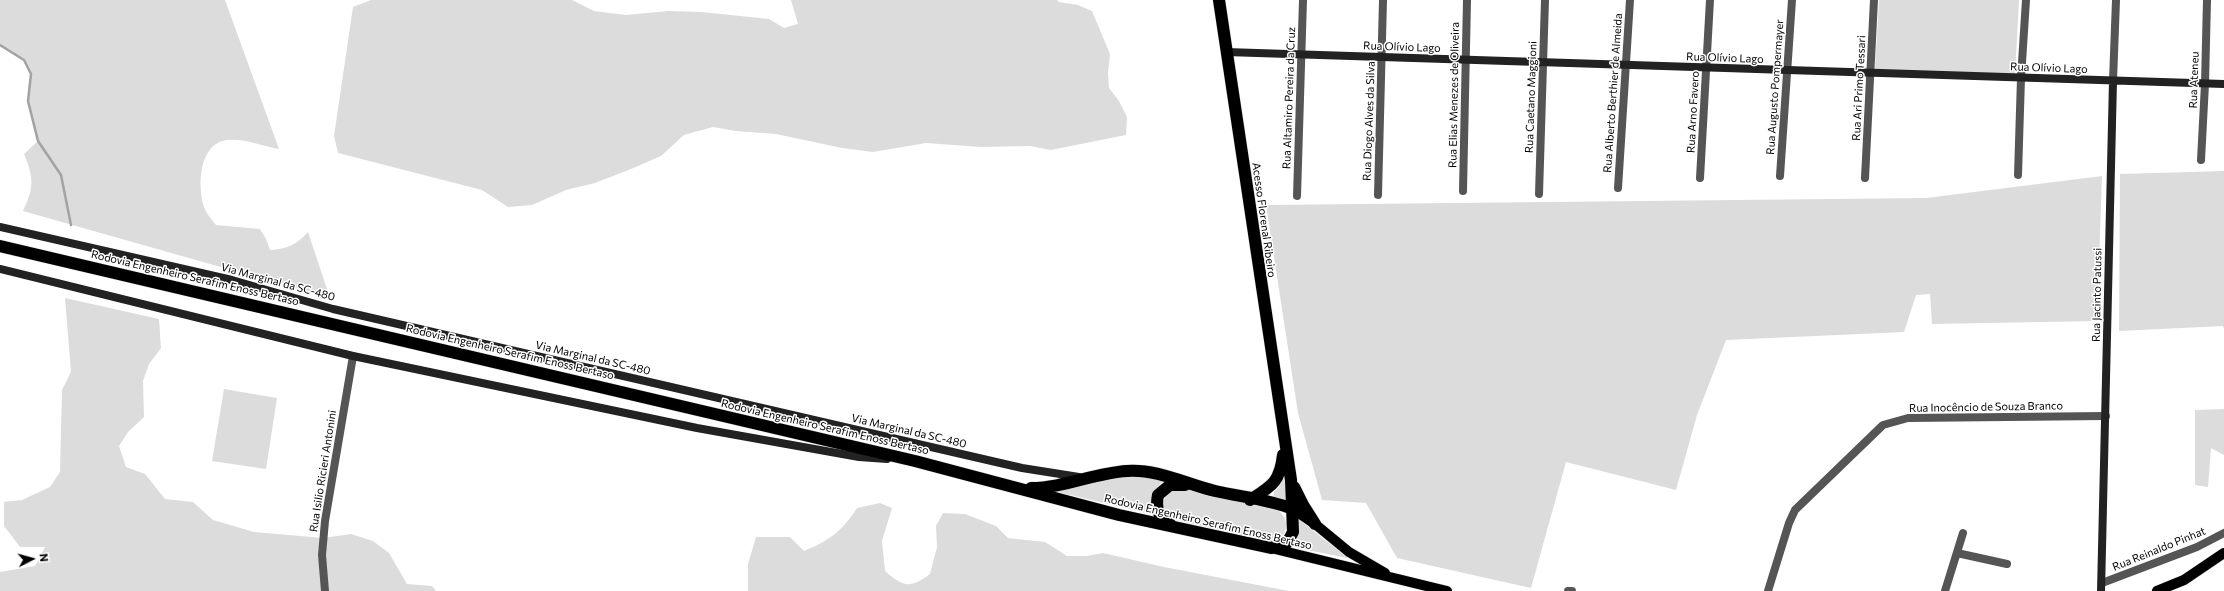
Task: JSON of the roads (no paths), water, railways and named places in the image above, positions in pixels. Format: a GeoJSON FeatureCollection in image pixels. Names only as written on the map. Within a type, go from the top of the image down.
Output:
{"type":"FeatureCollection","features":[{"type":"Feature","properties":{"kind":"highway","name":"Acesso Florenal Ribeiro"},"geometry":{"type":"LineString","coordinates":[[1219,0],[1284,444],[1291,480],[1294,525],[1292,538],[1287,543],[1271,548]]}},
{"type":"Feature","properties":{"kind":"highway","name":"Rodovia Engenheiro Serafim Enoss Bertaso"},"geometry":{"type":"LineString","coordinates":[[0,246],[915,461],[1119,515],[1271,548]]}},
{"type":"Feature","properties":{"kind":"highway","name":"Acesso Florenal Ribeiro"},"geometry":{"type":"LineString","coordinates":[[1250,500],[1270,488],[1275,482],[1281,466],[1284,444]]}},
{"type":"Feature","properties":{"kind":"highway","name":"Rodovia Engenheiro Serafim Enoss Bertaso"},"geometry":{"type":"LineString","coordinates":[[1013,488],[1046,488],[1111,472],[1145,471],[1160,474],[1194,486],[1250,500],[1276,502],[1292,509]]}},
{"type":"Feature","properties":{"kind":"highway"},"geometry":{"type":"LineString","coordinates":[[1291,480],[1303,505],[1316,524]]}},
{"type":"Feature","properties":{"kind":"highway"},"geometry":{"type":"LineString","coordinates":[[1172,526],[1162,519],[1157,512],[1158,495],[1170,485],[1194,486]]}},
{"type":"Feature","properties":{"kind":"main road","name":"Rua Olívio Lago"},"geometry":{"type":"LineString","coordinates":[[1226,52],[1871,74],[2224,84]]}},
{"type":"Feature","properties":{"kind":"main road","name":"Rua Jacinto Patussi"},"geometry":{"type":"LineString","coordinates":[[2101,587],[2113,81]]}},
{"type":"Feature","properties":{"kind":"main road","name":"Via Marginal da SC-480"},"geometry":{"type":"LineString","coordinates":[[0,227],[232,280],[334,309],[1022,468],[1072,477],[1089,477]]}},
{"type":"Feature","properties":{"kind":"main road"},"geometry":{"type":"LineString","coordinates":[[0,269],[353,356],[697,428],[859,457],[915,461]]}},
{"type":"Feature","properties":{"kind":"main road","name":"Rodovia Engenheiro Serafim Enoss Bertaso"},"geometry":{"type":"LineString","coordinates":[[1292,509],[1316,524],[1349,552],[1398,580]]}},
{"type":"Feature","properties":{"kind":"main road","name":"Rodovia Engenheiro Serafim Enoss Bertaso"},"geometry":{"type":"LineString","coordinates":[[1271,548],[1447,591]]}},
{"type":"Feature","properties":{"kind":"main road"},"geometry":{"type":"LineString","coordinates":[[2156,591],[2184,580],[2224,553]]}},
{"type":"Feature","properties":{"kind":"street","name":"Rua Altamiro Pereira da Cruz"},"geometry":{"type":"LineString","coordinates":[[1297,196],[1303,0]]}},
{"type":"Feature","properties":{"kind":"street","name":"Rua Diogo Alves da Silva"},"geometry":{"type":"LineString","coordinates":[[1378,195],[1383,0]]}},
{"type":"Feature","properties":{"kind":"street","name":"Rua Elias Menezes de Oliveira"},"geometry":{"type":"LineString","coordinates":[[1463,191],[1467,0]]}},
{"type":"Feature","properties":{"kind":"street","name":"Rua Caetano Maggioni"},"geometry":{"type":"LineString","coordinates":[[1539,194],[1545,0]]}},
{"type":"Feature","properties":{"kind":"street","name":"Rua Alberto Berthier de Almeida"},"geometry":{"type":"LineString","coordinates":[[1618,188],[1630,0]]}},
{"type":"Feature","properties":{"kind":"street","name":"Rua Arno Favero"},"geometry":{"type":"LineString","coordinates":[[1700,178],[1710,0]]}},
{"type":"Feature","properties":{"kind":"street","name":"Rua Augusto Pompermayer"},"geometry":{"type":"LineString","coordinates":[[1780,176],[1792,0]]}},
{"type":"Feature","properties":{"kind":"street","name":"Rua Ari Primo Tessari"},"geometry":{"type":"LineString","coordinates":[[1865,178],[1874,0]]}},
{"type":"Feature","properties":{"kind":"street"},"geometry":{"type":"LineString","coordinates":[[2018,175],[2021,78],[2026,0]]}},
{"type":"Feature","properties":{"kind":"street","name":"Rua Jacinto Patussi"},"geometry":{"type":"LineString","coordinates":[[2113,81],[2116,0]]}},
{"type":"Feature","properties":{"kind":"street","name":"Rua Ateneu"},"geometry":{"type":"LineString","coordinates":[[2200,160],[2205,84],[2207,0]]}},
{"type":"Feature","properties":{"kind":"street","name":"Rua Isilio Ricieri Antonini"},"geometry":{"type":"LineString","coordinates":[[325,591],[322,555],[325,521],[353,356]]}},
{"type":"Feature","properties":{"kind":"street","name":"Rua Inocêncio de Souza Branco"},"geometry":{"type":"LineString","coordinates":[[1768,591],[1789,524],[1795,510],[1883,425],[1908,418],[2106,416]]}},
{"type":"Feature","properties":{"kind":"street"},"geometry":{"type":"LineString","coordinates":[[1945,591],[1963,533]]}},
{"type":"Feature","properties":{"kind":"street","name":"Rua Reinaldo Pinhat"},"geometry":{"type":"LineString","coordinates":[[2101,587],[2197,547],[2224,533]]}},
{"type":"Feature","properties":{"kind":"street"},"geometry":{"type":"LineString","coordinates":[[1957,553],[2007,564]]}},
{"type":"Feature","properties":{"kind":"waterway"},"geometry":{"type":"LineString","coordinates":[[0,45],[24,60],[31,74],[28,101],[38,141],[61,175],[71,225]]}}]}
